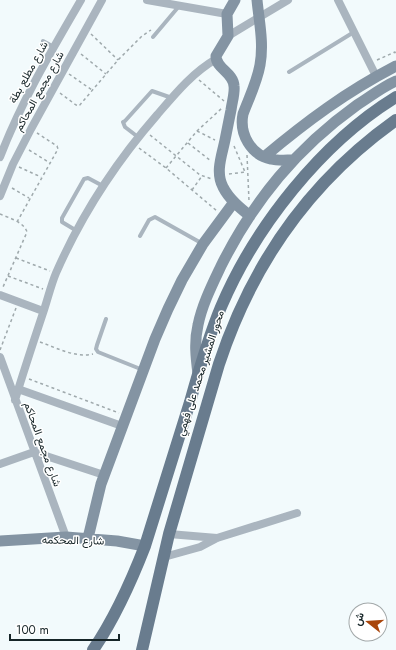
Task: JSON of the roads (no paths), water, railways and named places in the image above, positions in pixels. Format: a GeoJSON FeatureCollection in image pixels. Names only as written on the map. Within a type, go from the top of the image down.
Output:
{"type":"FeatureCollection","features":[{"type":"Feature","properties":{"kind":"main road","name":"محور المشير محمد على فهمي"},"geometry":{"type":"LineString","coordinates":[[93,650],[124,597],[145,546],[214,326],[230,288],[250,250],[276,212],[305,176],[331,148],[359,124],[396,97]]}},
{"type":"Feature","properties":{"kind":"main road","name":"محور المشير محمد على فهمي"},"geometry":{"type":"LineString","coordinates":[[142,650],[169,534],[226,343],[242,302],[252,283],[284,232],[317,190],[358,150],[396,120]]}},
{"type":"Feature","properties":{"kind":"street","name":"شارع مطلع بطة"},"geometry":{"type":"LineString","coordinates":[[0,156],[20,110],[81,0]]}},
{"type":"Feature","properties":{"kind":"street","name":"شارع مجمع المحاكم"},"geometry":{"type":"LineString","coordinates":[[0,196],[22,146],[102,0]]}},
{"type":"Feature","properties":{"kind":"street"},"geometry":{"type":"LineString","coordinates":[[146,0],[180,6],[189,4],[227,14]]}},
{"type":"Feature","properties":{"kind":"street"},"geometry":{"type":"LineString","coordinates":[[228,36],[227,14],[235,0]]}},
{"type":"Feature","properties":{"kind":"street"},"geometry":{"type":"LineString","coordinates":[[257,0],[262,48],[260,65],[245,108],[242,121],[242,130],[246,140],[256,152],[264,157],[278,160],[293,160]]}},
{"type":"Feature","properties":{"kind":"street"},"geometry":{"type":"LineString","coordinates":[[250,216],[234,202],[223,188],[219,174],[229,145],[230,105],[234,88],[233,80],[229,73],[219,65],[216,59],[217,53],[228,36],[288,0]]}},
{"type":"Feature","properties":{"kind":"street"},"geometry":{"type":"LineString","coordinates":[[338,0],[376,76]]}},
{"type":"Feature","properties":{"kind":"street"},"geometry":{"type":"LineString","coordinates":[[15,400],[33,340],[56,273],[77,231],[103,186],[133,143],[172,98],[193,75],[216,59]]}},
{"type":"Feature","properties":{"kind":"street"},"geometry":{"type":"LineString","coordinates":[[264,157],[319,113],[376,76],[396,66]]}},
{"type":"Feature","properties":{"kind":"street"},"geometry":{"type":"LineString","coordinates":[[198,375],[196,348],[200,316],[216,276],[236,238],[250,216],[273,183],[293,160],[316,138],[341,117],[396,81]]}},
{"type":"Feature","properties":{"kind":"street"},"geometry":{"type":"LineString","coordinates":[[230,105],[245,108]]}},
{"type":"Feature","properties":{"kind":"street"},"geometry":{"type":"LineString","coordinates":[[88,538],[104,475],[168,309],[182,280],[203,244],[234,202]]}},
{"type":"Feature","properties":{"kind":"street"},"geometry":{"type":"LineString","coordinates":[[1,291],[18,302],[43,311]]}},
{"type":"Feature","properties":{"kind":"street","name":"شارع مجمع المحاكم"},"geometry":{"type":"LineString","coordinates":[[0,358],[66,537]]}},
{"type":"Feature","properties":{"kind":"street"},"geometry":{"type":"LineString","coordinates":[[18,389],[124,421]]}},
{"type":"Feature","properties":{"kind":"street"},"geometry":{"type":"LineString","coordinates":[[0,464],[34,452],[104,475]]}},
{"type":"Feature","properties":{"kind":"street"},"geometry":{"type":"LineString","coordinates":[[164,557],[200,547],[217,538],[298,513]]}},
{"type":"Feature","properties":{"kind":"street"},"geometry":{"type":"LineString","coordinates":[[169,534],[217,538]]}},
{"type":"Feature","properties":{"kind":"street","name":"شارع المحكمه"},"geometry":{"type":"LineString","coordinates":[[0,541],[66,537],[116,541],[145,546]]}},
{"type":"Feature","properties":{"kind":"lane"},"geometry":{"type":"LineString","coordinates":[[153,36],[180,6]]}},
{"type":"Feature","properties":{"kind":"lane"},"geometry":{"type":"LineString","coordinates":[[289,72],[354,32]]}},
{"type":"Feature","properties":{"kind":"lane"},"geometry":{"type":"LineString","coordinates":[[43,41],[54,47]]}},
{"type":"Feature","properties":{"kind":"lane"},"geometry":{"type":"LineString","coordinates":[[141,134],[124,127],[123,122],[152,91],[172,98]]}},
{"type":"Feature","properties":{"kind":"lane"},"geometry":{"type":"LineString","coordinates":[[77,231],[62,222],[62,218],[84,180],[88,178],[103,186]]}},
{"type":"Feature","properties":{"kind":"lane"},"geometry":{"type":"LineString","coordinates":[[140,236],[150,220],[155,217],[203,244]]}},
{"type":"Feature","properties":{"kind":"lane"},"geometry":{"type":"LineString","coordinates":[[106,319],[96,349],[98,352],[144,370]]}}]}
